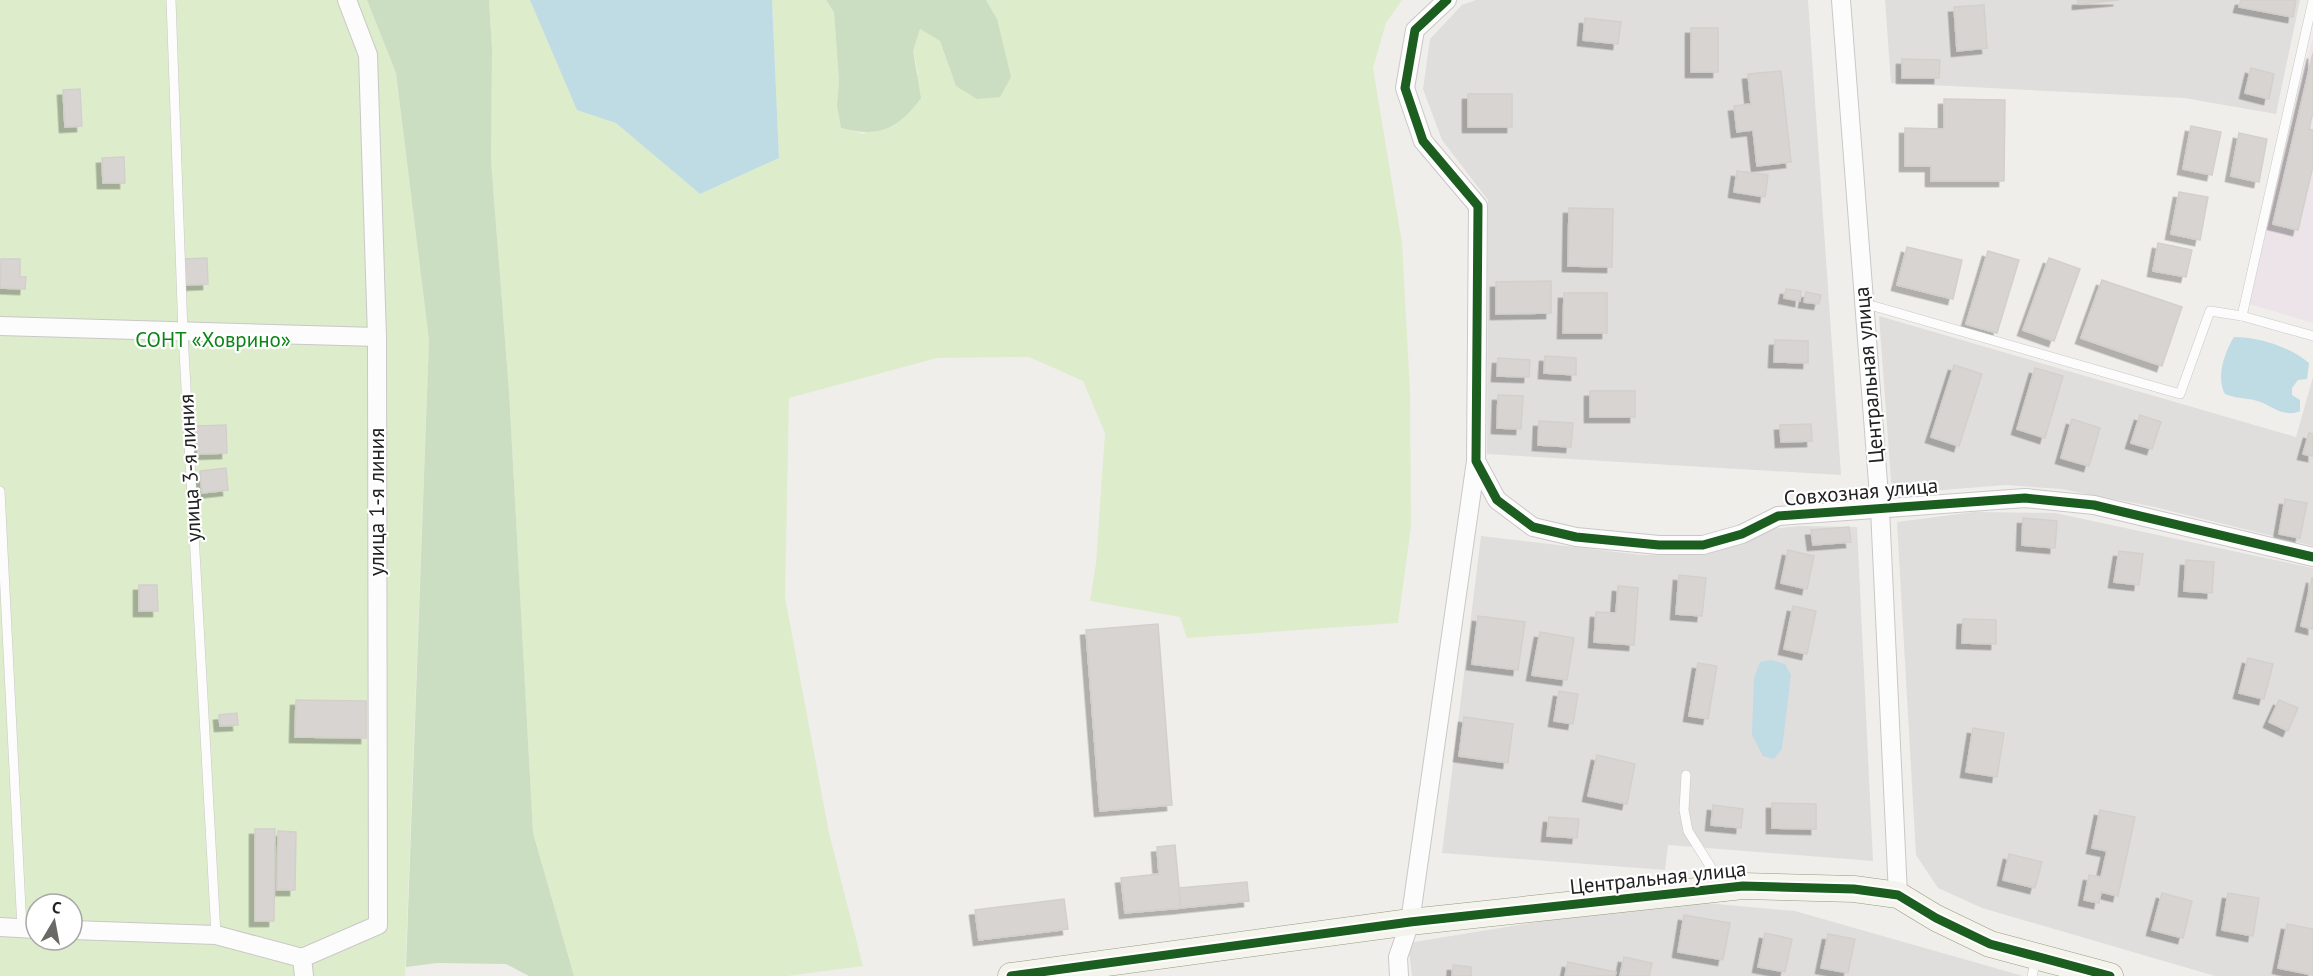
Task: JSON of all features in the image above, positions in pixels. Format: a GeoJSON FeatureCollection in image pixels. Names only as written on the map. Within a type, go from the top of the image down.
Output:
{"type":"FeatureCollection","features":[{"type":"Feature","properties":{"kind":"street","name":"улица 1-я линия"},"geometry":{"type":"LineString","coordinates":[[302,958],[378,925],[377,337],[368,55],[347,0]]}},
{"type":"Feature","properties":{"kind":"street","name":"Совхозная улица"},"geometry":{"type":"LineString","coordinates":[[1447,0],[1415,30],[1405,88],[1423,141],[1478,206],[1476,461],[1497,500],[1533,527],[1576,537],[1659,545],[1703,545],[1742,534],[1778,516],[2025,498],[2094,505],[2313,557]]}},
{"type":"Feature","properties":{"kind":"street","name":"Центральная улица"},"geometry":{"type":"LineString","coordinates":[[1841,0],[1880,509],[1898,895]]}},
{"type":"Feature","properties":{"kind":"street"},"geometry":{"type":"LineString","coordinates":[[0,326],[377,337]]}},
{"type":"Feature","properties":{"kind":"street"},"geometry":{"type":"LineString","coordinates":[[1399,976],[1398,957],[1410,922],[1476,461]]}},
{"type":"Feature","properties":{"kind":"street","name":"Центральная улица"},"geometry":{"type":"LineString","coordinates":[[1011,976],[1410,922],[1743,886],[1854,890],[1898,895],[1936,918],[2034,966],[2110,976]]}},
{"type":"Feature","properties":{"kind":"street"},"geometry":{"type":"LineString","coordinates":[[0,927],[24,929]]}},
{"type":"Feature","properties":{"kind":"street"},"geometry":{"type":"LineString","coordinates":[[84,930],[216,935],[302,958],[304,976]]}},
{"type":"Feature","properties":{"kind":"lane","name":"улица 3-я линия"},"geometry":{"type":"LineString","coordinates":[[171,0],[183,333],[216,935]]}},
{"type":"Feature","properties":{"kind":"lane"},"geometry":{"type":"LineString","coordinates":[[2242,316],[2313,0]]}},
{"type":"Feature","properties":{"kind":"lane"},"geometry":{"type":"LineString","coordinates":[[1863,303],[2180,394],[2210,311],[2242,316],[2313,336]]}},
{"type":"Feature","properties":{"kind":"lane"},"geometry":{"type":"LineString","coordinates":[[0,490],[27,892]]}},
{"type":"Feature","properties":{"kind":"lane"},"geometry":{"type":"LineString","coordinates":[[1686,775],[1684,810],[1688,831],[1724,888]]}},
{"type":"Feature","properties":{"kind":"shaded area"},"geometry":{"type":"Polygon","coordinates":[[[1476,0],[1808,0],[1841,475],[1487,454],[1488,200],[1442,140],[1423,89],[1430,39],[1462,5],[1476,0]]]}},
{"type":"Feature","properties":{"kind":"shaded area"},"geometry":{"type":"Polygon","coordinates":[[[1885,0],[2300,0],[2276,114],[2184,98],[1891,83],[1885,0]]]}},
{"type":"Feature","properties":{"kind":"shaded area"},"geometry":{"type":"Polygon","coordinates":[[[2313,37],[2313,323],[2249,304],[2313,37]]]}},
{"type":"Feature","properties":{"kind":"shaded area"},"geometry":{"type":"Polygon","coordinates":[[[1879,316],[2296,437],[2313,377],[2313,546],[2150,506],[2061,489],[2006,485],[1892,494],[1879,316]]]}},
{"type":"Feature","properties":{"kind":"shaded area"},"geometry":{"type":"Polygon","coordinates":[[[1974,512],[2055,513],[2313,568],[2313,976],[2215,976],[1982,908],[1938,888],[1916,855],[1897,522],[1974,512]]]}},
{"type":"Feature","properties":{"kind":"shaded area"},"geometry":{"type":"Polygon","coordinates":[[[1800,526],[1857,527],[1873,861],[1668,845],[1665,870],[1442,853],[1481,536],[1642,555],[1693,555],[1724,549],[1771,529],[1800,526]]]}},
{"type":"Feature","properties":{"kind":"shaded area"},"geometry":{"type":"Polygon","coordinates":[[[1695,902],[1795,911],[2023,976],[1412,976],[1408,943],[1622,908],[1695,902]]]}},
{"type":"Feature","properties":{"kind":"green space","name":"СОНТ «Ховрино»"},"geometry":{"type":"Polygon","coordinates":[[[0,0],[367,0],[396,73],[429,340],[405,976],[0,976],[0,0]]]}},
{"type":"Feature","properties":{"kind":"green space"},"geometry":{"type":"Polygon","coordinates":[[[367,0],[489,0],[492,48],[491,161],[509,391],[533,833],[574,976],[529,976],[506,964],[437,963],[406,967],[429,340],[396,73],[367,0]]]}},
{"type":"Feature","properties":{"kind":"green space"},"geometry":{"type":"Polygon","coordinates":[[[489,0],[530,0],[577,109],[616,123],[700,194],[779,158],[772,0],[826,0],[834,12],[839,81],[837,106],[841,128],[864,134],[918,73],[913,51],[920,29],[940,41],[956,86],[997,19],[986,0],[1402,0],[1386,23],[1373,68],[1402,243],[1410,390],[1411,527],[1398,623],[1187,638],[1180,617],[1090,601],[1096,563],[1105,433],[1083,381],[1029,357],[937,358],[789,398],[785,597],[829,833],[863,966],[787,976],[574,976],[533,833],[509,391],[491,161],[492,48],[489,0]]]}},
{"type":"Feature","properties":{"kind":"green space"},"geometry":{"type":"Polygon","coordinates":[[[826,0],[986,0],[997,19],[1011,77],[1000,97],[977,99],[956,86],[940,41],[920,29],[913,51],[921,98],[913,109],[896,124],[877,131],[854,131],[841,128],[837,106],[839,81],[834,12],[826,0]]]}},
{"type":"Feature","properties":{"kind":"water"},"geometry":{"type":"Polygon","coordinates":[[[530,0],[772,0],[779,158],[700,194],[616,123],[577,110],[530,0]]]}},
{"type":"Feature","properties":{"kind":"water"},"geometry":{"type":"Polygon","coordinates":[[[2234,337],[2274,344],[2293,352],[2309,363],[2307,379],[2298,380],[2292,388],[2292,395],[2300,400],[2300,411],[2282,412],[2254,400],[2225,394],[2221,381],[2222,366],[2234,337]]]}},
{"type":"Feature","properties":{"kind":"water"},"geometry":{"type":"Polygon","coordinates":[[[1771,660],[1785,664],[1791,675],[1782,749],[1774,759],[1763,756],[1752,735],[1754,678],[1760,662],[1771,660]]]}},
{"type":"Feature","properties":{"kind":"building"},"geometry":{"type":"Polygon","coordinates":[[[2078,0],[2119,0],[2078,4],[2078,0]]]}},
{"type":"Feature","properties":{"kind":"building"},"geometry":{"type":"Polygon","coordinates":[[[2241,0],[2296,0],[2293,17],[2239,7],[2241,0]]]}},
{"type":"Feature","properties":{"kind":"building"},"geometry":{"type":"Polygon","coordinates":[[[1984,5],[1987,48],[1957,51],[1954,7],[1984,5]]]}},
{"type":"Feature","properties":{"kind":"building"},"geometry":{"type":"Polygon","coordinates":[[[1585,18],[1621,22],[1618,44],[1583,40],[1585,18]]]}},
{"type":"Feature","properties":{"kind":"building"},"geometry":{"type":"Polygon","coordinates":[[[1691,28],[1718,28],[1718,72],[1691,72],[1691,28]]]}},
{"type":"Feature","properties":{"kind":"building"},"geometry":{"type":"Polygon","coordinates":[[[2313,53],[2313,112],[2309,129],[2313,130],[2313,166],[2298,230],[2273,224],[2313,53]]]}},
{"type":"Feature","properties":{"kind":"building"},"geometry":{"type":"Polygon","coordinates":[[[1902,59],[1940,60],[1939,78],[1902,78],[1902,59]]]}},
{"type":"Feature","properties":{"kind":"building"},"geometry":{"type":"Polygon","coordinates":[[[2251,68],[2274,74],[2269,99],[2245,93],[2251,68]]]}},
{"type":"Feature","properties":{"kind":"building"},"geometry":{"type":"Polygon","coordinates":[[[1781,71],[1791,162],[1757,166],[1753,130],[1737,132],[1734,106],[1751,104],[1748,74],[1781,71]]]}},
{"type":"Feature","properties":{"kind":"building"},"geometry":{"type":"Polygon","coordinates":[[[80,89],[82,126],[65,127],[63,90],[80,89]]]}},
{"type":"Feature","properties":{"kind":"building"},"geometry":{"type":"Polygon","coordinates":[[[1468,94],[1512,94],[1512,127],[1468,127],[1468,94]]]}},
{"type":"Feature","properties":{"kind":"building"},"geometry":{"type":"Polygon","coordinates":[[[1944,99],[2005,100],[2004,181],[1931,181],[1931,166],[1905,166],[1905,128],[1944,129],[1944,99]]]}},
{"type":"Feature","properties":{"kind":"building"},"geometry":{"type":"Polygon","coordinates":[[[2191,126],[2221,132],[2212,175],[2183,169],[2191,126]]]}},
{"type":"Feature","properties":{"kind":"building"},"geometry":{"type":"Polygon","coordinates":[[[2239,133],[2267,139],[2259,182],[2231,176],[2239,133]]]}},
{"type":"Feature","properties":{"kind":"building"},"geometry":{"type":"Polygon","coordinates":[[[124,157],[125,183],[103,183],[102,158],[124,157]]]}},
{"type":"Feature","properties":{"kind":"building"},"geometry":{"type":"Polygon","coordinates":[[[1737,171],[1768,175],[1765,197],[1734,192],[1737,171]]]}},
{"type":"Feature","properties":{"kind":"building"},"geometry":{"type":"Polygon","coordinates":[[[2179,192],[2208,197],[2200,240],[2171,234],[2179,192]]]}},
{"type":"Feature","properties":{"kind":"building"},"geometry":{"type":"Polygon","coordinates":[[[1569,208],[1613,209],[1612,267],[1568,266],[1569,208]]]}},
{"type":"Feature","properties":{"kind":"building"},"geometry":{"type":"Polygon","coordinates":[[[2158,243],[2192,250],[2186,277],[2153,271],[2158,243]]]}},
{"type":"Feature","properties":{"kind":"building"},"geometry":{"type":"Polygon","coordinates":[[[1907,247],[1962,260],[1953,299],[1897,285],[1907,247]]]}},
{"type":"Feature","properties":{"kind":"building"},"geometry":{"type":"Polygon","coordinates":[[[1988,251],[2019,260],[1997,333],[1966,324],[1988,251]]]}},
{"type":"Feature","properties":{"kind":"building"},"geometry":{"type":"Polygon","coordinates":[[[207,258],[208,284],[185,285],[184,259],[207,258]]]}},
{"type":"Feature","properties":{"kind":"building"},"geometry":{"type":"Polygon","coordinates":[[[2049,258],[2080,269],[2054,341],[2023,330],[2049,258]]]}},
{"type":"Feature","properties":{"kind":"building"},"geometry":{"type":"Polygon","coordinates":[[[1,259],[20,259],[20,277],[26,277],[25,289],[0,288],[1,259]]]}},
{"type":"Feature","properties":{"kind":"building"},"geometry":{"type":"Polygon","coordinates":[[[2102,280],[2182,307],[2162,366],[2081,338],[2102,280]]]}},
{"type":"Feature","properties":{"kind":"building"},"geometry":{"type":"Polygon","coordinates":[[[1551,281],[1551,313],[1496,314],[1496,282],[1551,281]]]}},
{"type":"Feature","properties":{"kind":"building"},"geometry":{"type":"Polygon","coordinates":[[[1786,289],[1801,291],[1800,301],[1784,298],[1786,289]]]}},
{"type":"Feature","properties":{"kind":"building"},"geometry":{"type":"Polygon","coordinates":[[[1806,292],[1821,295],[1819,304],[1804,302],[1806,292]]]}},
{"type":"Feature","properties":{"kind":"building"},"geometry":{"type":"Polygon","coordinates":[[[1564,293],[1607,293],[1607,333],[1563,333],[1564,293]]]}},
{"type":"Feature","properties":{"kind":"building"},"geometry":{"type":"Polygon","coordinates":[[[1775,340],[1808,341],[1808,363],[1774,362],[1775,340]]]}},
{"type":"Feature","properties":{"kind":"building"},"geometry":{"type":"Polygon","coordinates":[[[1545,356],[1576,358],[1576,375],[1544,373],[1545,356]]]}},
{"type":"Feature","properties":{"kind":"building"},"geometry":{"type":"Polygon","coordinates":[[[1498,358],[1530,360],[1529,377],[1497,376],[1498,358]]]}},
{"type":"Feature","properties":{"kind":"building"},"geometry":{"type":"Polygon","coordinates":[[[1954,365],[1982,374],[1959,446],[1931,437],[1954,365]]]}},
{"type":"Feature","properties":{"kind":"building"},"geometry":{"type":"Polygon","coordinates":[[[2035,368],[2063,376],[2045,438],[2017,429],[2035,368]]]}},
{"type":"Feature","properties":{"kind":"building"},"geometry":{"type":"Polygon","coordinates":[[[1590,391],[1635,391],[1635,417],[1590,417],[1590,391]]]}},
{"type":"Feature","properties":{"kind":"building"},"geometry":{"type":"Polygon","coordinates":[[[1498,395],[1523,396],[1521,429],[1497,428],[1498,395]]]}},
{"type":"Feature","properties":{"kind":"building"},"geometry":{"type":"Polygon","coordinates":[[[2140,415],[2161,422],[2152,449],[2131,443],[2140,415]]]}},
{"type":"Feature","properties":{"kind":"building"},"geometry":{"type":"Polygon","coordinates":[[[2072,419],[2100,428],[2089,466],[2061,458],[2072,419]]]}},
{"type":"Feature","properties":{"kind":"building"},"geometry":{"type":"Polygon","coordinates":[[[1539,421],[1573,423],[1571,447],[1538,445],[1539,421]]]}},
{"type":"Feature","properties":{"kind":"building"},"geometry":{"type":"Polygon","coordinates":[[[1811,424],[1812,441],[1781,442],[1780,425],[1811,424]]]}},
{"type":"Feature","properties":{"kind":"building"},"geometry":{"type":"Polygon","coordinates":[[[226,425],[227,453],[198,454],[197,426],[226,425]]]}},
{"type":"Feature","properties":{"kind":"building"},"geometry":{"type":"Polygon","coordinates":[[[2309,433],[2313,434],[2313,456],[2303,454],[2309,433]]]}},
{"type":"Feature","properties":{"kind":"building"},"geometry":{"type":"Polygon","coordinates":[[[226,468],[228,490],[202,493],[200,471],[226,468]]]}},
{"type":"Feature","properties":{"kind":"building"},"geometry":{"type":"Polygon","coordinates":[[[2285,499],[2307,503],[2300,538],[2279,534],[2285,499]]]}},
{"type":"Feature","properties":{"kind":"building"},"geometry":{"type":"Polygon","coordinates":[[[2023,518],[2057,521],[2055,548],[2022,545],[2023,518]]]}},
{"type":"Feature","properties":{"kind":"building"},"geometry":{"type":"Polygon","coordinates":[[[1849,527],[1851,542],[1813,545],[1811,530],[1849,527]]]}},
{"type":"Feature","properties":{"kind":"building"},"geometry":{"type":"Polygon","coordinates":[[[1788,550],[1814,556],[1807,589],[1781,583],[1788,550]]]}},
{"type":"Feature","properties":{"kind":"building"},"geometry":{"type":"Polygon","coordinates":[[[2119,551],[2143,554],[2139,585],[2114,582],[2119,551]]]}},
{"type":"Feature","properties":{"kind":"building"},"geometry":{"type":"Polygon","coordinates":[[[2186,560],[2214,562],[2212,593],[2184,591],[2186,560]]]}},
{"type":"Feature","properties":{"kind":"building"},"geometry":{"type":"Polygon","coordinates":[[[1679,575],[1706,578],[1702,616],[1676,614],[1679,575]]]}},
{"type":"Feature","properties":{"kind":"building"},"geometry":{"type":"Polygon","coordinates":[[[2313,578],[2313,629],[2301,626],[2313,578]]]}},
{"type":"Feature","properties":{"kind":"building"},"geometry":{"type":"Polygon","coordinates":[[[139,585],[157,585],[158,611],[139,611],[139,585]]]}},
{"type":"Feature","properties":{"kind":"building"},"geometry":{"type":"Polygon","coordinates":[[[1618,586],[1638,588],[1634,645],[1594,642],[1596,612],[1616,613],[1618,586]]]}},
{"type":"Feature","properties":{"kind":"building"},"geometry":{"type":"Polygon","coordinates":[[[1793,606],[1816,611],[1807,654],[1784,649],[1793,606]]]}},
{"type":"Feature","properties":{"kind":"building"},"geometry":{"type":"Polygon","coordinates":[[[1478,616],[1525,622],[1518,670],[1472,664],[1478,616]]]}},
{"type":"Feature","properties":{"kind":"building"},"geometry":{"type":"Polygon","coordinates":[[[1963,619],[1996,620],[1996,644],[1962,643],[1963,619]]]}},
{"type":"Feature","properties":{"kind":"building"},"geometry":{"type":"Polygon","coordinates":[[[1158,624],[1172,805],[1100,811],[1086,630],[1158,624]]]}},
{"type":"Feature","properties":{"kind":"building"},"geometry":{"type":"Polygon","coordinates":[[[1540,632],[1574,638],[1567,680],[1532,675],[1540,632]]]}},
{"type":"Feature","properties":{"kind":"building"},"geometry":{"type":"Polygon","coordinates":[[[2248,658],[2273,664],[2264,699],[2239,693],[2248,658]]]}},
{"type":"Feature","properties":{"kind":"building"},"geometry":{"type":"Polygon","coordinates":[[[1698,663],[1717,666],[1708,719],[1689,716],[1698,663]]]}},
{"type":"Feature","properties":{"kind":"building"},"geometry":{"type":"Polygon","coordinates":[[[1559,691],[1578,694],[1573,724],[1554,721],[1559,691]]]}},
{"type":"Feature","properties":{"kind":"building"},"geometry":{"type":"Polygon","coordinates":[[[296,700],[366,701],[366,738],[295,737],[296,700]]]}},
{"type":"Feature","properties":{"kind":"building"},"geometry":{"type":"Polygon","coordinates":[[[2279,700],[2298,708],[2288,731],[2269,722],[2279,700]]]}},
{"type":"Feature","properties":{"kind":"building"},"geometry":{"type":"Polygon","coordinates":[[[237,713],[238,725],[220,726],[219,715],[237,713]]]}},
{"type":"Feature","properties":{"kind":"building"},"geometry":{"type":"Polygon","coordinates":[[[1464,717],[1513,724],[1508,763],[1459,756],[1464,717]]]}},
{"type":"Feature","properties":{"kind":"building"},"geometry":{"type":"Polygon","coordinates":[[[1973,728],[2004,733],[1997,777],[1966,772],[1973,728]]]}},
{"type":"Feature","properties":{"kind":"building"},"geometry":{"type":"Polygon","coordinates":[[[1597,755],[1635,764],[1627,804],[1588,796],[1597,755]]]}},
{"type":"Feature","properties":{"kind":"building"},"geometry":{"type":"Polygon","coordinates":[[[1772,803],[1816,804],[1816,829],[1772,828],[1772,803]]]}},
{"type":"Feature","properties":{"kind":"building"},"geometry":{"type":"Polygon","coordinates":[[[1713,805],[1743,809],[1741,828],[1711,825],[1713,805]]]}},
{"type":"Feature","properties":{"kind":"building"},"geometry":{"type":"Polygon","coordinates":[[[2100,810],[2135,817],[2118,896],[2101,892],[2099,903],[2084,900],[2089,875],[2101,877],[2107,851],[2092,848],[2100,810]]]}},
{"type":"Feature","properties":{"kind":"building"},"geometry":{"type":"Polygon","coordinates":[[[1549,817],[1579,819],[1577,838],[1547,836],[1549,817]]]}},
{"type":"Feature","properties":{"kind":"building"},"geometry":{"type":"Polygon","coordinates":[[[255,829],[275,829],[274,921],[255,921],[255,829]]]}},
{"type":"Feature","properties":{"kind":"building"},"geometry":{"type":"Polygon","coordinates":[[[278,831],[296,832],[295,890],[277,890],[278,831]]]}},
{"type":"Feature","properties":{"kind":"building"},"geometry":{"type":"Polygon","coordinates":[[[1175,845],[1181,908],[1125,913],[1121,878],[1159,874],[1157,847],[1175,845]]]}},
{"type":"Feature","properties":{"kind":"building"},"geometry":{"type":"Polygon","coordinates":[[[2009,854],[2042,862],[2035,888],[2003,880],[2009,854]]]}},
{"type":"Feature","properties":{"kind":"building"},"geometry":{"type":"Polygon","coordinates":[[[1247,882],[1249,901],[1181,908],[1179,888],[1247,882]]]}},
{"type":"Feature","properties":{"kind":"building"},"geometry":{"type":"Polygon","coordinates":[[[2162,893],[2192,901],[2183,938],[2152,930],[2162,893]]]}},
{"type":"Feature","properties":{"kind":"building"},"geometry":{"type":"Polygon","coordinates":[[[2228,893],[2259,898],[2253,936],[2222,930],[2228,893]]]}},
{"type":"Feature","properties":{"kind":"building"},"geometry":{"type":"Polygon","coordinates":[[[1064,899],[1068,929],[979,940],[975,910],[1064,899]]]}},
{"type":"Feature","properties":{"kind":"building"},"geometry":{"type":"Polygon","coordinates":[[[1684,915],[1730,923],[1723,960],[1678,952],[1684,915]]]}},
{"type":"Feature","properties":{"kind":"building"},"geometry":{"type":"Polygon","coordinates":[[[2287,924],[2313,929],[2313,975],[2278,968],[2287,924]]]}},
{"type":"Feature","properties":{"kind":"building"},"geometry":{"type":"Polygon","coordinates":[[[1765,933],[1792,939],[1785,972],[1758,967],[1765,933]]]}},
{"type":"Feature","properties":{"kind":"building"},"geometry":{"type":"Polygon","coordinates":[[[1828,934],[1855,939],[1848,973],[1821,968],[1828,934]]]}},
{"type":"Feature","properties":{"kind":"building"},"geometry":{"type":"Polygon","coordinates":[[[1624,957],[1652,963],[1649,976],[1620,976],[1624,957]]]}},
{"type":"Feature","properties":{"kind":"building"},"geometry":{"type":"Polygon","coordinates":[[[1568,962],[1616,972],[1615,976],[1565,976],[1568,962]]]}},
{"type":"Feature","properties":{"kind":"building"},"geometry":{"type":"Polygon","coordinates":[[[1453,965],[1471,967],[1471,976],[1452,976],[1453,965]]]}},
{"type":"Feature","properties":{"kind":"cycle path"},"geometry":{"type":"LineString","coordinates":[[1447,0],[1415,30],[1405,88],[1423,141],[1478,206],[1476,461],[1497,500],[1533,527],[1576,537],[1659,545],[1703,545],[1742,534],[1778,516],[2025,498],[2094,505],[2313,557]]}},
{"type":"Feature","properties":{"kind":"cycle path"},"geometry":{"type":"LineString","coordinates":[[1011,976],[1410,922],[1743,886],[1854,889],[1898,895],[1936,918],[1990,944],[2110,976]]}}]}
